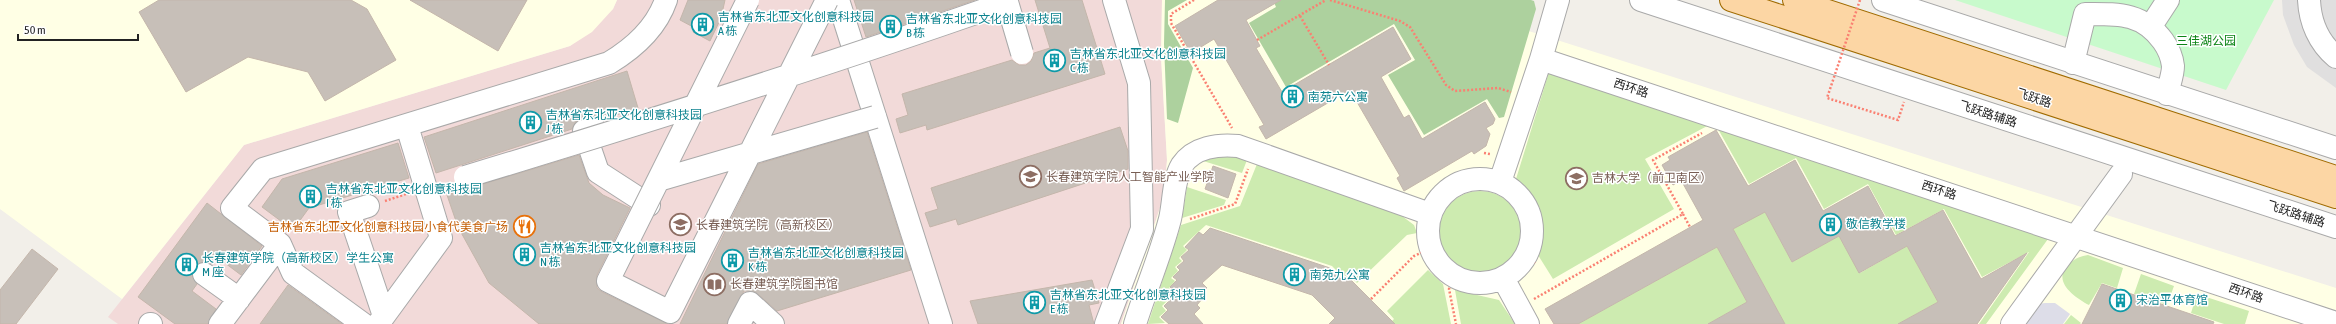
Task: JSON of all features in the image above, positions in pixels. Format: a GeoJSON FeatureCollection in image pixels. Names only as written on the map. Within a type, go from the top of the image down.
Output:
{"type":"FeatureCollection","features":[{"type":"Feature","properties":{"kind":"main road","name":"飞跃路"},"geometry":{"type":"LineString","coordinates":[[1731,0],[2336,197]]}},
{"type":"Feature","properties":{"kind":"main road","name":"飞跃路"},"geometry":{"type":"LineString","coordinates":[[1794,0],[2336,177]]}},
{"type":"Feature","properties":{"kind":"street"},"geometry":{"type":"LineString","coordinates":[[363,324],[292,273],[280,244],[232,208],[263,168],[407,126],[609,63],[631,50],[648,32],[666,0]]}},
{"type":"Feature","properties":{"kind":"street"},"geometry":{"type":"LineString","coordinates":[[748,0],[662,179],[610,282],[670,312],[828,0]]}},
{"type":"Feature","properties":{"kind":"street"},"geometry":{"type":"LineString","coordinates":[[754,0],[700,100],[608,281],[670,312],[788,76],[828,0]]}},
{"type":"Feature","properties":{"kind":"street"},"geometry":{"type":"LineString","coordinates":[[834,0],[839,3],[856,55],[939,323]]}},
{"type":"Feature","properties":{"kind":"street"},"geometry":{"type":"LineString","coordinates":[[1106,324],[1142,229],[1139,83],[1114,0]]}},
{"type":"Feature","properties":{"kind":"street"},"geometry":{"type":"LineString","coordinates":[[1500,182],[1541,59],[1558,0]]}},
{"type":"Feature","properties":{"kind":"street","name":"飞跃路辅路"},"geometry":{"type":"LineString","coordinates":[[1641,0],[2336,227]]}},
{"type":"Feature","properties":{"kind":"street"},"geometry":{"type":"LineString","coordinates":[[1883,0],[2336,148]]}},
{"type":"Feature","properties":{"kind":"street"},"geometry":{"type":"LineString","coordinates":[[2151,26],[2168,0]]}},
{"type":"Feature","properties":{"kind":"street"},"geometry":{"type":"LineString","coordinates":[[2309,0],[2310,14],[2318,36],[2336,57]]}},
{"type":"Feature","properties":{"kind":"street"},"geometry":{"type":"LineString","coordinates":[[649,205],[598,172],[584,131],[788,76],[856,55],[1007,2],[1022,54]]}},
{"type":"Feature","properties":{"kind":"street"},"geometry":{"type":"LineString","coordinates":[[2073,63],[2085,14],[2117,14],[2139,20],[2151,26],[2165,44],[2172,57],[2173,68],[2168,94]]}},
{"type":"Feature","properties":{"kind":"street","name":"西环路"},"geometry":{"type":"LineString","coordinates":[[1541,59],[1726,119],[2336,323]]}},
{"type":"Feature","properties":{"kind":"street"},"geometry":{"type":"LineString","coordinates":[[466,177],[700,100]]}},
{"type":"Feature","properties":{"kind":"street"},"geometry":{"type":"LineString","coordinates":[[662,179],[875,117]]}},
{"type":"Feature","properties":{"kind":"street"},"geometry":{"type":"LineString","coordinates":[[381,320],[441,238],[407,126]]}},
{"type":"Feature","properties":{"kind":"street"},"geometry":{"type":"LineString","coordinates":[[1135,324],[1170,220],[1178,176],[1183,164],[1206,148],[1221,144],[1238,146],[1430,214]]}},
{"type":"Feature","properties":{"kind":"street"},"geometry":{"type":"LineString","coordinates":[[2012,324],[2121,174]]}},
{"type":"Feature","properties":{"kind":"street"},"geometry":{"type":"LineString","coordinates":[[1483,178],[1500,182],[1514,191],[1522,200],[1532,220],[1531,258],[1503,278],[1486,283],[1469,282],[1452,276],[1439,264],[1430,249],[1427,232],[1430,214],[1438,199],[1456,185],[1466,180],[1483,178]]}},
{"type":"Feature","properties":{"kind":"street"},"geometry":{"type":"LineString","coordinates":[[368,206],[349,212],[381,320]]}},
{"type":"Feature","properties":{"kind":"street"},"geometry":{"type":"LineString","coordinates":[[220,324],[280,244]]}},
{"type":"Feature","properties":{"kind":"street"},"geometry":{"type":"LineString","coordinates":[[204,274],[239,299]]}},
{"type":"Feature","properties":{"kind":"street"},"geometry":{"type":"LineString","coordinates":[[1503,278],[1528,324]]}},
{"type":"Feature","properties":{"kind":"street"},"geometry":{"type":"LineString","coordinates":[[739,324],[750,302],[773,324]]}},
{"type":"Feature","properties":{"kind":"path"},"geometry":{"type":"LineString","coordinates":[[1194,0],[1171,14],[1171,23],[1232,128]]}},
{"type":"Feature","properties":{"kind":"path"},"geometry":{"type":"LineString","coordinates":[[1257,40],[1326,0]]}},
{"type":"Feature","properties":{"kind":"path"},"geometry":{"type":"LineString","coordinates":[[1330,0],[1400,21],[1410,27],[1446,85],[1455,91],[1498,88],[1529,96]]}},
{"type":"Feature","properties":{"kind":"path"},"geometry":{"type":"LineString","coordinates":[[1860,0],[1827,98],[1898,120],[1904,102]]}},
{"type":"Feature","properties":{"kind":"path"},"geometry":{"type":"LineString","coordinates":[[1300,16],[1329,65]]}},
{"type":"Feature","properties":{"kind":"path"},"geometry":{"type":"LineString","coordinates":[[1690,227],[1653,160],[1726,119]]}},
{"type":"Feature","properties":{"kind":"path"},"geometry":{"type":"LineString","coordinates":[[1185,220],[1235,204],[1254,152]]}},
{"type":"Feature","properties":{"kind":"path"},"geometry":{"type":"LineString","coordinates":[[1530,301],[1683,214]]}},
{"type":"Feature","properties":{"kind":"path"},"geometry":{"type":"LineString","coordinates":[[1370,299],[1414,256],[1430,249]]}},
{"type":"Feature","properties":{"kind":"path"},"geometry":{"type":"LineString","coordinates":[[1452,276],[1449,289],[1456,324]]}},
{"type":"Feature","properties":{"kind":"shaded area"},"geometry":{"type":"Polygon","coordinates":[[[0,0],[617,0],[613,9],[592,32],[570,46],[244,145],[122,299],[0,209],[0,0]]]}},
{"type":"Feature","properties":{"kind":"shaded area"},"geometry":{"type":"Polygon","coordinates":[[[617,0],[1162,0],[1161,57],[1167,160],[1164,196],[1121,324],[118,324],[108,317],[244,145],[570,46],[613,9],[617,0]]]}},
{"type":"Feature","properties":{"kind":"shaded area","name":"吉林大学（前卫南区）"},"geometry":{"type":"Polygon","coordinates":[[[1162,0],[1431,0],[2336,288],[2336,324],[1121,324],[1164,196],[1167,160],[1161,57],[1162,0]]]}},
{"type":"Feature","properties":{"kind":"shaded area"},"geometry":{"type":"Polygon","coordinates":[[[2282,0],[2336,0],[2336,88],[2307,67],[2294,45],[2283,15],[2282,0]]]}},
{"type":"Feature","properties":{"kind":"shaded area"},"geometry":{"type":"Polygon","coordinates":[[[2055,303],[2070,314],[2063,324],[2021,324],[2038,304],[2055,303]]]}},
{"type":"Feature","properties":{"kind":"green space"},"geometry":{"type":"Polygon","coordinates":[[[1165,0],[1187,0],[1168,11],[1168,24],[1193,68],[1178,123],[1167,119],[1164,44],[1165,0]]]}},
{"type":"Feature","properties":{"kind":"green space"},"geometry":{"type":"Polygon","coordinates":[[[1273,0],[1531,0],[1534,1],[1536,9],[1504,117],[1499,118],[1487,99],[1424,135],[1388,75],[1415,60],[1394,24],[1286,87],[1249,23],[1276,7],[1273,0]]]}},
{"type":"Feature","properties":{"kind":"green space","name":"三佳湖公园"},"geometry":{"type":"Polygon","coordinates":[[[1955,0],[2274,0],[2226,90],[1955,0]]]}},
{"type":"Feature","properties":{"kind":"green space"},"geometry":{"type":"Polygon","coordinates":[[[1549,72],[1711,124],[1645,159],[1674,209],[1553,279],[1538,255],[1542,233],[1539,212],[1536,205],[1516,179],[1549,72]]]}},
{"type":"Feature","properties":{"kind":"green space"},"geometry":{"type":"Polygon","coordinates":[[[1718,129],[2046,235],[2048,239],[1986,324],[1979,324],[2029,252],[1982,277],[1944,209],[1896,235],[1868,184],[1824,209],[1796,158],[1749,184],[1718,129]]]}},
{"type":"Feature","properties":{"kind":"green space"},"geometry":{"type":"Polygon","coordinates":[[[1224,153],[1247,160],[1242,173],[1200,160],[1224,153]]]}},
{"type":"Feature","properties":{"kind":"green space"},"geometry":{"type":"Polygon","coordinates":[[[1257,164],[1402,216],[1414,225],[1417,233],[1407,235],[1357,283],[1349,275],[1345,279],[1332,266],[1206,225],[1183,246],[1187,250],[1179,258],[1182,261],[1175,267],[1178,271],[1171,278],[1175,281],[1169,288],[1171,290],[1165,297],[1168,300],[1162,306],[1166,311],[1159,317],[1165,323],[1148,324],[1181,225],[1240,206],[1257,164]]]}},
{"type":"Feature","properties":{"kind":"green space"},"geometry":{"type":"Polygon","coordinates":[[[1187,187],[1226,200],[1224,205],[1182,218],[1187,187]]]}},
{"type":"Feature","properties":{"kind":"green space"},"geometry":{"type":"Polygon","coordinates":[[[1480,191],[1496,194],[1509,203],[1518,216],[1521,232],[1518,248],[1509,261],[1496,270],[1480,273],[1464,270],[1451,261],[1442,248],[1439,232],[1442,216],[1451,203],[1464,194],[1480,191]]]}},
{"type":"Feature","properties":{"kind":"green space"},"geometry":{"type":"Polygon","coordinates":[[[1757,197],[1792,262],[1839,236],[1860,273],[1907,246],[1938,302],[1898,324],[1785,324],[1733,229],[1753,218],[1757,197]]]}},
{"type":"Feature","properties":{"kind":"green space"},"geometry":{"type":"Polygon","coordinates":[[[1717,247],[1747,302],[1708,324],[1578,324],[1717,247]]]}},
{"type":"Feature","properties":{"kind":"green space"},"geometry":{"type":"Polygon","coordinates":[[[2088,255],[2123,268],[2117,288],[2102,283],[2089,305],[2071,293],[2063,282],[2062,276],[2064,269],[2070,263],[2088,255]]]}},
{"type":"Feature","properties":{"kind":"green space"},"geometry":{"type":"Polygon","coordinates":[[[1428,270],[1443,284],[1451,324],[1389,324],[1394,319],[1387,311],[1428,270]]]}},
{"type":"Feature","properties":{"kind":"green space"},"geometry":{"type":"Polygon","coordinates":[[[2141,274],[2174,286],[2167,305],[2134,294],[2141,274]]]}},
{"type":"Feature","properties":{"kind":"green space"},"geometry":{"type":"Polygon","coordinates":[[[1455,290],[1499,300],[1515,324],[1461,324],[1455,290]]]}},
{"type":"Feature","properties":{"kind":"green space"},"geometry":{"type":"Polygon","coordinates":[[[2197,294],[2249,311],[2245,324],[2224,324],[2191,313],[2197,294]]]}},
{"type":"Feature","properties":{"kind":"green space"},"geometry":{"type":"Polygon","coordinates":[[[2071,315],[2081,323],[2064,324],[2071,315]]]}},
{"type":"Feature","properties":{"kind":"building"},"geometry":{"type":"Polygon","coordinates":[[[159,0],[351,0],[367,9],[396,60],[325,101],[308,72],[248,57],[186,92],[139,12],[159,0]]]}},
{"type":"Feature","properties":{"kind":"building"},"geometry":{"type":"Polygon","coordinates":[[[410,0],[527,0],[498,51],[410,0]]]}},
{"type":"Feature","properties":{"kind":"building","name":"吉林省东北亚文化创意科技园 A 栋"},"geometry":{"type":"Polygon","coordinates":[[[688,0],[725,0],[721,18],[710,41],[693,32],[695,28],[680,20],[688,0]]]}},
{"type":"Feature","properties":{"kind":"building","name":"吉林省东北亚文化创意科技园 B 栋"},"geometry":{"type":"Polygon","coordinates":[[[854,0],[975,0],[866,37],[854,0]]]}},
{"type":"Feature","properties":{"kind":"building","name":"吉林省东北亚文化创意科技园 C 栋"},"geometry":{"type":"Polygon","coordinates":[[[1035,0],[1082,0],[1105,74],[927,130],[926,125],[900,133],[896,119],[908,115],[902,94],[1012,60],[1019,65],[1026,65],[1031,61],[1034,53],[1050,48],[1035,0]]]}},
{"type":"Feature","properties":{"kind":"building","name":"南苑六公寓"},"geometry":{"type":"Polygon","coordinates":[[[1218,0],[1281,0],[1246,20],[1260,46],[1256,48],[1282,92],[1393,27],[1411,59],[1381,77],[1404,118],[1409,115],[1422,139],[1485,102],[1495,119],[1493,124],[1486,128],[1490,134],[1486,146],[1474,154],[1472,151],[1404,191],[1397,178],[1400,176],[1350,90],[1266,139],[1259,127],[1264,125],[1214,39],[1191,53],[1175,26],[1218,0]]]}},
{"type":"Feature","properties":{"kind":"building","name":"吉林省东北亚文化创意科技园 J 栋"},"geometry":{"type":"Polygon","coordinates":[[[627,71],[638,108],[603,119],[596,116],[580,119],[575,123],[572,129],[436,173],[424,137],[627,71]]]}},
{"type":"Feature","properties":{"kind":"building"},"geometry":{"type":"Polygon","coordinates":[[[1120,127],[1128,151],[1128,169],[958,225],[956,219],[930,227],[925,213],[938,209],[931,188],[1120,127]]]}},
{"type":"Feature","properties":{"kind":"building","name":"敬信教学楼"},"geometry":{"type":"Polygon","coordinates":[[[1716,130],[1748,186],[1795,160],[1823,211],[1868,186],[1895,236],[1943,210],[1981,279],[2027,253],[1977,324],[1898,324],[1938,302],[1907,246],[1859,273],[1839,236],[1792,262],[1765,212],[1733,229],[1785,324],[1708,324],[1747,302],[1717,247],[1578,324],[1554,324],[1545,309],[1703,220],[1681,180],[1673,185],[1662,165],[1670,160],[1668,157],[1716,130]]]}},
{"type":"Feature","properties":{"kind":"building"},"geometry":{"type":"Polygon","coordinates":[[[867,132],[911,270],[777,311],[758,294],[752,291],[744,291],[727,324],[680,324],[758,164],[867,132]]]}},
{"type":"Feature","properties":{"kind":"building","name":"吉林省东北亚文化创意科技园 I 栋"},"geometry":{"type":"Polygon","coordinates":[[[398,143],[409,178],[309,208],[293,230],[262,207],[282,179],[398,143]]]}},
{"type":"Feature","properties":{"kind":"building","name":"吉林省东北亚文化创意科技园 N 栋"},"geometry":{"type":"Polygon","coordinates":[[[579,155],[589,183],[603,195],[630,208],[597,275],[597,288],[602,292],[668,324],[539,324],[489,283],[458,227],[447,195],[579,155]]]}},
{"type":"Feature","properties":{"kind":"building"},"geometry":{"type":"Polygon","coordinates":[[[1213,166],[1236,174],[1228,198],[1205,189],[1213,166]]]}},
{"type":"Feature","properties":{"kind":"building","name":"长春建筑学院（高新校区）学生公寓 M 座"},"geometry":{"type":"Polygon","coordinates":[[[207,203],[262,246],[241,275],[217,257],[211,264],[205,262],[194,266],[192,273],[197,284],[192,291],[216,309],[208,324],[175,324],[138,297],[207,203]]]}},
{"type":"Feature","properties":{"kind":"building","name":"南苑九公寓"},"geometry":{"type":"Polygon","coordinates":[[[1210,228],[1330,268],[1344,282],[1348,277],[1395,324],[1329,324],[1335,318],[1312,295],[1222,265],[1202,283],[1207,288],[1200,295],[1203,298],[1197,305],[1200,308],[1194,314],[1203,324],[1169,324],[1161,317],[1168,310],[1164,306],[1170,300],[1167,297],[1173,290],[1170,287],[1177,280],[1173,277],[1180,270],[1177,267],[1184,261],[1181,257],[1189,250],[1185,247],[1199,232],[1203,235],[1210,228]]]}},
{"type":"Feature","properties":{"kind":"building"},"geometry":{"type":"Polygon","coordinates":[[[32,249],[58,269],[16,324],[0,324],[0,290],[32,249]]]}},
{"type":"Feature","properties":{"kind":"building","name":"吉林省东北亚文化创意科技园 E 栋"},"geometry":{"type":"Polygon","coordinates":[[[1092,280],[1099,303],[1089,305],[1094,324],[978,324],[970,301],[1092,280]]]}},
{"type":"Feature","properties":{"kind":"building","name":"宋治平体育馆"},"geometry":{"type":"Polygon","coordinates":[[[2102,284],[2214,322],[2213,324],[2082,324],[2102,284]]]}},
{"type":"Feature","properties":{"kind":"building"},"geometry":{"type":"Polygon","coordinates":[[[288,285],[342,324],[260,324],[288,285]]]}},
{"type":"Feature","properties":{"kind":"place","name":"吉林省东北亚文化创意科技园 A 栋"},"geometry":{"type":"Point","coordinates":[703,24]}},
{"type":"Feature","properties":{"kind":"place","name":"吉林省东北亚文化创意科技园 B 栋"},"geometry":{"type":"Point","coordinates":[890,26]}},
{"type":"Feature","properties":{"kind":"place","name":"吉林省东北亚文化创意科技园 C 栋"},"geometry":{"type":"Point","coordinates":[1054,61]}},
{"type":"Feature","properties":{"kind":"place","name":"南苑六公寓"},"geometry":{"type":"Point","coordinates":[1293,97]}},
{"type":"Feature","properties":{"kind":"place","name":"吉林省东北亚文化创意科技园 J 栋"},"geometry":{"type":"Point","coordinates":[531,122]}},
{"type":"Feature","properties":{"kind":"place","name":"长春建筑学院人工智能产业学院"},"geometry":{"type":"Point","coordinates":[1031,177]}},
{"type":"Feature","properties":{"kind":"place","name":"吉林大学（前卫南区）"},"geometry":{"type":"Point","coordinates":[1576,178]}},
{"type":"Feature","properties":{"kind":"place","name":"吉林省东北亚文化创意科技园 I 栋"},"geometry":{"type":"Point","coordinates":[310,196]}},
{"type":"Feature","properties":{"kind":"place","name":"敬信教学楼"},"geometry":{"type":"Point","coordinates":[1830,224]}},
{"type":"Feature","properties":{"kind":"place","name":"长春建筑学院（高新校区）"},"geometry":{"type":"Point","coordinates":[680,225]}},
{"type":"Feature","properties":{"kind":"place","name":"吉林省东北亚文化创意科技园小食代美食广场"},"geometry":{"type":"Point","coordinates":[524,227]}},
{"type":"Feature","properties":{"kind":"place","name":"吉林省东北亚文化创意科技园 N 栋"},"geometry":{"type":"Point","coordinates":[525,255]}},
{"type":"Feature","properties":{"kind":"place","name":"吉林省东北亚文化创意科技园 K 栋"},"geometry":{"type":"Point","coordinates":[733,260]}},
{"type":"Feature","properties":{"kind":"place","name":"长春建筑学院（高新校区）学生公寓 M 座"},"geometry":{"type":"Point","coordinates":[186,265]}},
{"type":"Feature","properties":{"kind":"place","name":"南苑九公寓"},"geometry":{"type":"Point","coordinates":[1295,275]}},
{"type":"Feature","properties":{"kind":"place","name":"长春建筑学院图书馆"},"geometry":{"type":"Point","coordinates":[715,284]}},
{"type":"Feature","properties":{"kind":"place","name":"宋治平体育馆"},"geometry":{"type":"Point","coordinates":[2121,300]}},
{"type":"Feature","properties":{"kind":"place","name":"吉林省东北亚文化创意科技园 E 栋"},"geometry":{"type":"Point","coordinates":[1035,302]}}]}
